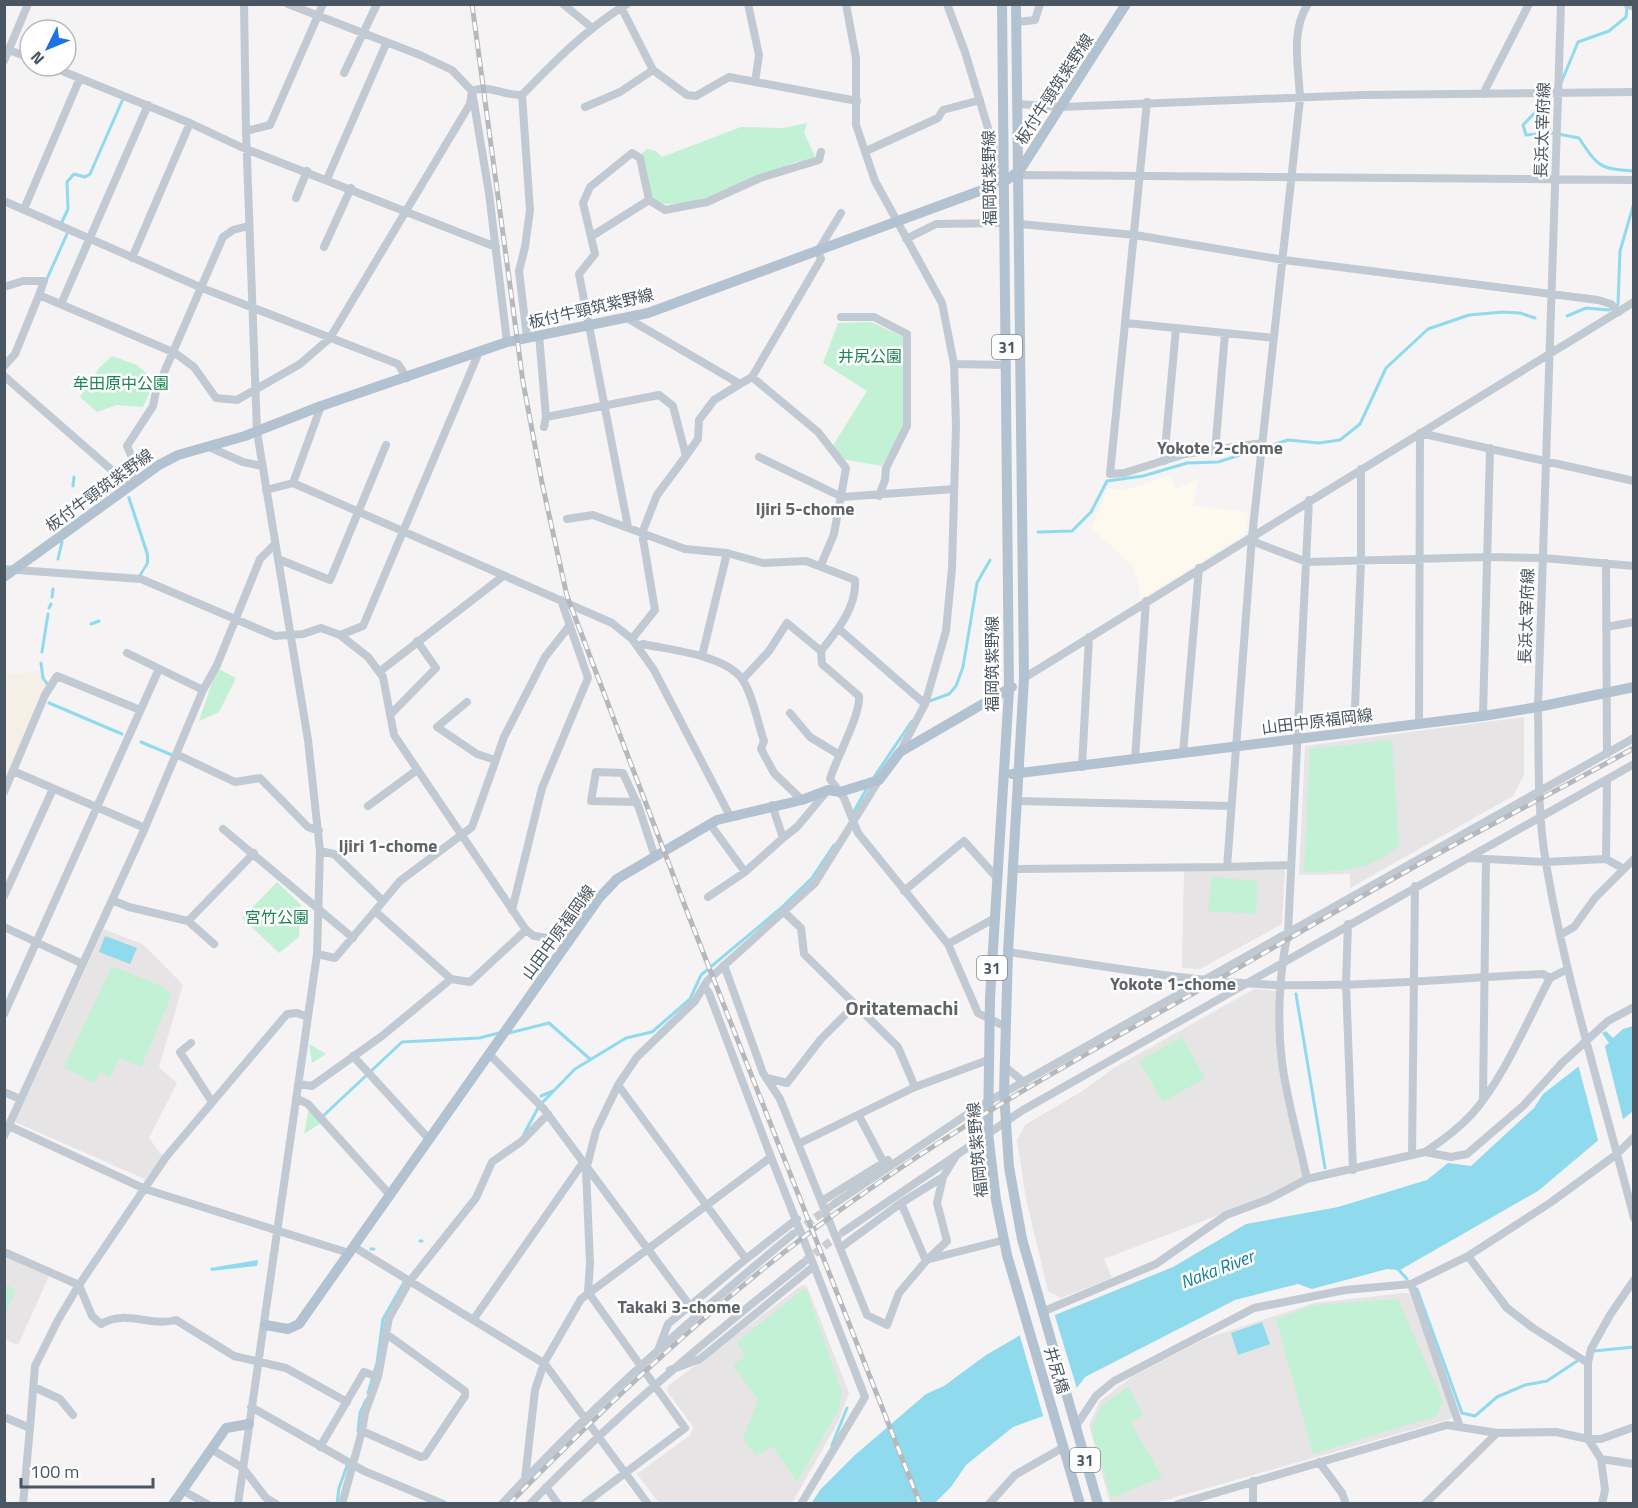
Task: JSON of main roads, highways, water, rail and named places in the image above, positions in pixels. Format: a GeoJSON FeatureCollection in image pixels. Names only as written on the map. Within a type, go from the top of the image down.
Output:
{"type":"FeatureCollection","features":[{"type":"Feature","properties":{"kind":"main road","name":"福岡筑紫野線"},"geometry":{"type":"LineString","coordinates":[[1002,4],[1009,690],[989,1020],[988,1133],[996,1200],[1004,1240],[1026,1319]]}},
{"type":"Feature","properties":{"kind":"main road","name":"福岡筑紫野線"},"geometry":{"type":"LineString","coordinates":[[1016,4],[1020,173],[1024,678],[1008,952],[1004,1093],[1008,1167],[1014,1205],[1042,1313]]}},
{"type":"Feature","properties":{"kind":"main road","name":"板付牛頸筑紫野線"},"geometry":{"type":"LineString","coordinates":[[8,572],[169,459],[257,432],[321,406],[507,342],[627,318],[1004,182],[1020,173],[1126,4]]}},
{"type":"Feature","properties":{"kind":"main road"},"geometry":{"type":"LineString","coordinates":[[1009,690],[1024,678]]}},
{"type":"Feature","properties":{"kind":"main road","name":"山田中原福岡線"},"geometry":{"type":"LineString","coordinates":[[1003,774],[1082,767],[1483,716],[1634,687]]}},
{"type":"Feature","properties":{"kind":"main road","name":"山田中原福岡線"},"geometry":{"type":"LineString","coordinates":[[265,1325],[288,1329],[299,1324],[599,898],[617,879],[710,824],[730,816],[802,800],[828,790],[842,795],[874,782],[900,752],[1009,690]]}},
{"type":"Feature","properties":{"kind":"main road","name":"井尻橋"},"geometry":{"type":"LineString","coordinates":[[1042,1313],[1098,1503]]}},
{"type":"Feature","properties":{"kind":"main road","name":"井尻橋"},"geometry":{"type":"LineString","coordinates":[[1026,1319],[1080,1503]]}},
{"type":"Feature","properties":{"kind":"main road"},"geometry":{"type":"LineString","coordinates":[[173,1503],[226,1428],[249,1424]]}},
{"type":"Feature","properties":{"kind":"water"},"geometry":{"type":"Polygon","coordinates":[[[130,496],[149,554],[149,563],[140,578],[138,576],[146,563],[146,555],[127,497],[130,496]]]}},
{"type":"Feature","properties":{"kind":"water"},"geometry":{"type":"Polygon","coordinates":[[[105,936],[137,948],[130,964],[99,952],[105,936]]]}},
{"type":"Feature","properties":{"kind":"water","name":"Naka River"},"geometry":{"type":"Polygon","coordinates":[[[1633,1026],[1633,1111],[1538,1191],[1400,1270],[1387,1269],[1312,1289],[1298,1284],[1235,1300],[1085,1377],[1076,1389],[1043,1416],[1013,1427],[966,1465],[951,1487],[935,1503],[811,1504],[820,1490],[855,1455],[926,1394],[944,1386],[986,1355],[1055,1315],[1173,1267],[1246,1224],[1338,1207],[1427,1180],[1448,1163],[1471,1166],[1534,1108],[1543,1094],[1609,1043],[1602,1033],[1606,1031],[1613,1038],[1623,1029],[1633,1026]]]}},
{"type":"Feature","properties":{"kind":"water"},"geometry":{"type":"Polygon","coordinates":[[[258,1260],[257,1266],[211,1271],[210,1268],[258,1260]]]}},
{"type":"Feature","properties":{"kind":"water"},"geometry":{"type":"Polygon","coordinates":[[[1262,1322],[1270,1344],[1238,1355],[1231,1333],[1262,1322]]]}},
{"type":"Feature","properties":{"kind":"waterway"},"geometry":{"type":"LineString","coordinates":[[1561,83],[1578,42],[1609,31],[1626,17],[1627,6]]}},
{"type":"Feature","properties":{"kind":"waterway"},"geometry":{"type":"LineString","coordinates":[[1552,95],[1523,125],[1526,135],[1553,133],[1579,138],[1601,165],[1634,171]]}},
{"type":"Feature","properties":{"kind":"waterway"},"geometry":{"type":"LineString","coordinates":[[61,224],[68,209],[67,182],[74,174],[85,177],[90,174],[122,101]]}},
{"type":"Feature","properties":{"kind":"waterway"},"geometry":{"type":"LineString","coordinates":[[1567,316],[1586,308],[1609,310],[1618,304],[1620,251],[1634,203]]}},
{"type":"Feature","properties":{"kind":"waterway"},"geometry":{"type":"LineString","coordinates":[[46,281],[67,234]]}},
{"type":"Feature","properties":{"kind":"waterway"},"geometry":{"type":"LineString","coordinates":[[1038,532],[1072,531],[1091,512],[1107,481],[1143,476],[1187,463],[1218,462],[1288,440],[1319,443],[1340,440],[1360,424],[1386,368],[1428,329],[1469,315],[1503,312],[1520,313],[1535,318]]}},
{"type":"Feature","properties":{"kind":"waterway"},"geometry":{"type":"LineString","coordinates":[[73,486],[74,477]]}},
{"type":"Feature","properties":{"kind":"waterway"},"geometry":{"type":"LineString","coordinates":[[65,526],[67,511]]}},
{"type":"Feature","properties":{"kind":"waterway"},"geometry":{"type":"LineString","coordinates":[[58,559],[62,542]]}},
{"type":"Feature","properties":{"kind":"waterway"},"geometry":{"type":"LineString","coordinates":[[927,702],[949,694],[956,686],[963,667],[977,583],[990,560]]}},
{"type":"Feature","properties":{"kind":"waterway"},"geometry":{"type":"LineString","coordinates":[[52,597],[53,589]]}},
{"type":"Feature","properties":{"kind":"waterway"},"geometry":{"type":"LineString","coordinates":[[49,608],[51,604]]}},
{"type":"Feature","properties":{"kind":"waterway"},"geometry":{"type":"LineString","coordinates":[[42,652],[48,614]]}},
{"type":"Feature","properties":{"kind":"waterway"},"geometry":{"type":"LineString","coordinates":[[91,624],[99,621]]}},
{"type":"Feature","properties":{"kind":"waterway"},"geometry":{"type":"LineString","coordinates":[[41,663],[43,678],[48,685]]}},
{"type":"Feature","properties":{"kind":"waterway"},"geometry":{"type":"LineString","coordinates":[[49,703],[122,734]]}},
{"type":"Feature","properties":{"kind":"waterway"},"geometry":{"type":"LineString","coordinates":[[874,777],[912,721]]}},
{"type":"Feature","properties":{"kind":"waterway"},"geometry":{"type":"LineString","coordinates":[[141,742],[172,755]]}},
{"type":"Feature","properties":{"kind":"waterway"},"geometry":{"type":"LineString","coordinates":[[853,813],[867,788]]}},
{"type":"Feature","properties":{"kind":"waterway"},"geometry":{"type":"LineString","coordinates":[[524,1134],[539,1106],[575,1069],[626,1038],[652,1032],[690,999],[701,975],[780,909],[812,878],[834,845]]}},
{"type":"Feature","properties":{"kind":"waterway"},"geometry":{"type":"LineString","coordinates":[[1296,994],[1325,1168]]}},
{"type":"Feature","properties":{"kind":"waterway"},"geometry":{"type":"LineString","coordinates":[[509,1033],[549,1023],[590,1059]]}},
{"type":"Feature","properties":{"kind":"waterway"},"geometry":{"type":"LineString","coordinates":[[323,1116],[402,1042],[479,1038],[499,1033]]}},
{"type":"Feature","properties":{"kind":"waterway"},"geometry":{"type":"LineString","coordinates":[[541,1096],[553,1091]]}},
{"type":"Feature","properties":{"kind":"waterway"},"geometry":{"type":"LineString","coordinates":[[1396,1267],[1407,1279]]}},
{"type":"Feature","properties":{"kind":"waterway"},"geometry":{"type":"LineString","coordinates":[[368,1393],[377,1363],[383,1319],[406,1279]]}},
{"type":"Feature","properties":{"kind":"waterway"},"geometry":{"type":"LineString","coordinates":[[1417,1289],[1462,1413],[1475,1416],[1497,1397],[1525,1385],[1547,1381],[1580,1359]]}},
{"type":"Feature","properties":{"kind":"waterway"},"geometry":{"type":"LineString","coordinates":[[1594,1351],[1634,1347]]}},
{"type":"Feature","properties":{"kind":"waterway"},"geometry":{"type":"LineString","coordinates":[[358,1431],[360,1413],[366,1400]]}},
{"type":"Feature","properties":{"kind":"waterway"},"geometry":{"type":"LineString","coordinates":[[832,1445],[847,1408]]}},
{"type":"Feature","properties":{"kind":"waterway"},"geometry":{"type":"LineString","coordinates":[[337,1504],[339,1488],[348,1463]]}},
{"type":"Feature","properties":{"kind":"tunnel"},"geometry":{"type":"LineString","coordinates":[[796,1232],[834,1204]]}},
{"type":"Feature","properties":{"kind":"tunnel"},"geometry":{"type":"LineString","coordinates":[[805,1261],[840,1234]]}},
{"type":"Feature","properties":{"kind":"railway"},"geometry":{"type":"LineString","coordinates":[[472,4],[523,382],[567,596],[688,914],[920,1504]]}},
{"type":"Feature","properties":{"kind":"railway"},"geometry":{"type":"LineString","coordinates":[[509,1504],[626,1389],[708,1315],[793,1246],[880,1182],[970,1123],[1063,1068],[1395,877],[1634,748]]}},
{"type":"Feature","properties":{"kind":"district","name":"Yokote 2-chome"},"geometry":{"type":"Point","coordinates":[1220,447]}},
{"type":"Feature","properties":{"kind":"district","name":"Ijiri 5-chome"},"geometry":{"type":"Point","coordinates":[805,508]}},
{"type":"Feature","properties":{"kind":"district","name":"Ijiri 1-chome"},"geometry":{"type":"Point","coordinates":[388,845]}},
{"type":"Feature","properties":{"kind":"district","name":"Yokote 1-chome"},"geometry":{"type":"Point","coordinates":[1173,983]}},
{"type":"Feature","properties":{"kind":"district","name":"Oritatemachi"},"geometry":{"type":"Point","coordinates":[902,1007]}},
{"type":"Feature","properties":{"kind":"district","name":"Takaki 3-chome"},"geometry":{"type":"Point","coordinates":[679,1306]}},
{"type":"Feature","properties":{"kind":"park label","name":"井尻公園"},"geometry":{"type":"Point","coordinates":[870,356]}},
{"type":"Feature","properties":{"kind":"park label","name":"牟田原中公園"},"geometry":{"type":"Point","coordinates":[121,383]}},
{"type":"Feature","properties":{"kind":"park label","name":"宮竹公園"},"geometry":{"type":"Point","coordinates":[277,917]}}]}
